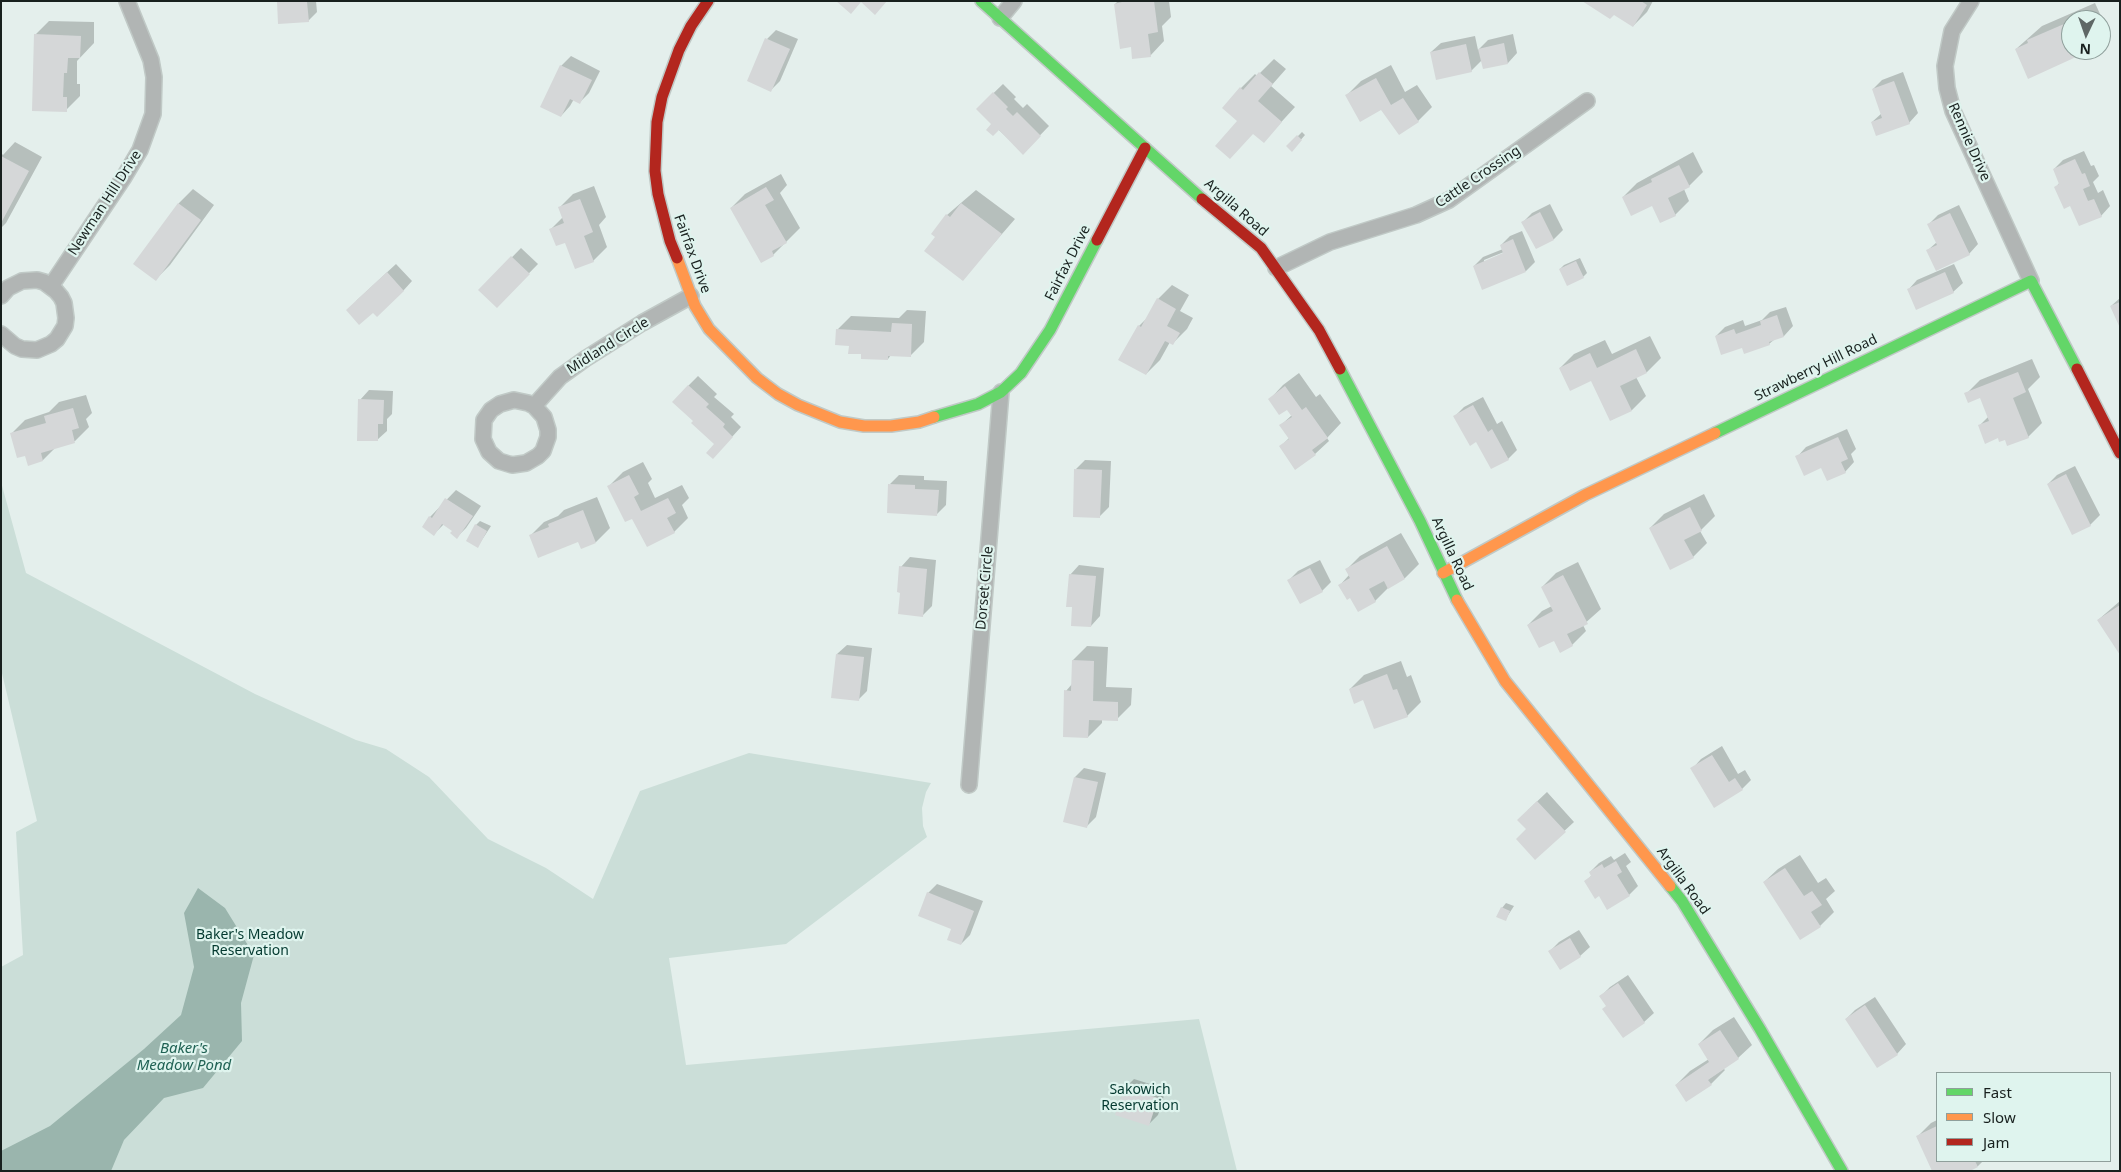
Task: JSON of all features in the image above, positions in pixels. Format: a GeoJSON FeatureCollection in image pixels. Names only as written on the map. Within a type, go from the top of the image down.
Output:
{"type":"FeatureCollection","features":[{"type":"Feature","properties":{"kind":"street","name":"Newman Hill Drive"},"geometry":{"type":"LineString","coordinates":[[51,286],[124,177],[140,150],[153,114],[154,77],[151,60],[127,1]]}},
{"type":"Feature","properties":{"kind":"street","name":"Fairfax Drive"},"geometry":{"type":"LineString","coordinates":[[708,1],[691,26],[670,72],[662,97],[655,146],[654,171],[663,218],[675,257],[691,296],[709,329],[741,363],[778,394],[798,405],[840,422],[864,426],[891,426],[919,422],[978,404],[1001,392],[1021,373],[1050,330],[1145,148]]}},
{"type":"Feature","properties":{"kind":"street","name":"Argilla Road"},"geometry":{"type":"LineString","coordinates":[[981,1],[1229,223],[1261,248],[1276,268],[1319,330],[1420,521],[1467,620],[1505,681],[1682,901],[1760,1029],[1842,1171]]}},
{"type":"Feature","properties":{"kind":"street"},"geometry":{"type":"LineString","coordinates":[[1000,18],[1014,1]]}},
{"type":"Feature","properties":{"kind":"street","name":"Rennie Drive"},"geometry":{"type":"LineString","coordinates":[[1971,1],[1952,31],[1945,66],[1947,88],[1953,111],[2031,281]]}},
{"type":"Feature","properties":{"kind":"street","name":"Cattle Crossing"},"geometry":{"type":"LineString","coordinates":[[1276,268],[1330,242],[1416,215],[1449,200],[1587,101]]}},
{"type":"Feature","properties":{"kind":"street"},"geometry":{"type":"LineString","coordinates":[[1,296],[8,288],[22,281],[37,280],[51,286],[61,297],[66,311],[65,326],[57,339],[45,347],[30,350],[15,346],[1,334]]}},
{"type":"Feature","properties":{"kind":"street"},"geometry":{"type":"LineString","coordinates":[[2031,281],[2120,452]]}},
{"type":"Feature","properties":{"kind":"street","name":"Strawberry Hill Road"},"geometry":{"type":"LineString","coordinates":[[1443,572],[1586,496],[2031,281]]}},
{"type":"Feature","properties":{"kind":"street","name":"Midland Circle"},"geometry":{"type":"LineString","coordinates":[[534,406],[547,389],[585,358],[691,296]]}},
{"type":"Feature","properties":{"kind":"street","name":"Dorset Circle"},"geometry":{"type":"LineString","coordinates":[[969,785],[1001,392]]}},
{"type":"Feature","properties":{"kind":"street"},"geometry":{"type":"LineString","coordinates":[[521,400],[534,406],[544,417],[546,423],[548,437],[543,450],[538,456],[526,463],[512,465],[499,461],[488,452],[483,439],[482,432],[487,415],[494,408],[507,401],[521,400]]}},
{"type":"Feature","properties":{"kind":"green space","name":"Baker's Meadow Reservation"},"geometry":{"type":"Polygon","coordinates":[[[1,482],[26,573],[255,694],[356,740],[386,749],[429,777],[488,839],[546,868],[593,899],[640,791],[749,753],[931,783],[926,792],[922,808],[923,826],[927,837],[786,944],[669,958],[686,1065],[1199,1019],[1237,1171],[1,1171],[1,967],[23,955],[16,832],[37,821],[1,669],[1,482]]]}},
{"type":"Feature","properties":{"kind":"water","name":"Baker's Meadow Pond"},"geometry":{"type":"Polygon","coordinates":[[[198,888],[225,908],[254,955],[241,1003],[242,1041],[203,1088],[164,1098],[124,1140],[111,1171],[1,1171],[1,1151],[50,1126],[144,1049],[181,1015],[194,967],[184,913],[198,888]]]}},
{"type":"Feature","properties":{"kind":"building"},"geometry":{"type":"Polygon","coordinates":[[[277,1],[307,2],[309,22],[278,24],[277,1]]]}},
{"type":"Feature","properties":{"kind":"building"},"geometry":{"type":"Polygon","coordinates":[[[836,1],[887,1],[875,15],[861,2],[851,14],[836,1]]]}},
{"type":"Feature","properties":{"kind":"building"},"geometry":{"type":"Polygon","coordinates":[[[1126,1],[1154,1],[1158,32],[1148,34],[1151,57],[1132,59],[1131,47],[1120,49],[1114,4],[1126,1]]]}},
{"type":"Feature","properties":{"kind":"building"},"geometry":{"type":"Polygon","coordinates":[[[1582,1],[1641,1],[1647,5],[1633,27],[1614,15],[1610,19],[1582,1]]]}},
{"type":"Feature","properties":{"kind":"building"},"geometry":{"type":"Polygon","coordinates":[[[2061,25],[2061,60],[2069,60],[2028,79],[2015,49],[2028,43],[2027,40],[2061,25]]]}},
{"type":"Feature","properties":{"kind":"building"},"geometry":{"type":"Polygon","coordinates":[[[34,34],[81,36],[80,58],[68,58],[67,73],[64,73],[63,97],[67,97],[67,112],[32,111],[34,34]]]}},
{"type":"Feature","properties":{"kind":"building"},"geometry":{"type":"Polygon","coordinates":[[[765,38],[790,49],[771,92],[747,81],[765,38]]]}},
{"type":"Feature","properties":{"kind":"building"},"geometry":{"type":"Polygon","coordinates":[[[1504,43],[1508,64],[1483,69],[1478,49],[1504,43]]]}},
{"type":"Feature","properties":{"kind":"building"},"geometry":{"type":"Polygon","coordinates":[[[1466,44],[1472,72],[1436,80],[1430,52],[1466,44]]]}},
{"type":"Feature","properties":{"kind":"building"},"geometry":{"type":"Polygon","coordinates":[[[560,65],[592,80],[580,104],[570,99],[561,117],[540,107],[560,65]]]}},
{"type":"Feature","properties":{"kind":"building"},"geometry":{"type":"Polygon","coordinates":[[[1259,72],[1273,84],[1258,101],[1282,122],[1264,143],[1253,134],[1230,159],[1215,146],[1237,121],[1222,108],[1240,87],[1243,90],[1259,72]]]}},
{"type":"Feature","properties":{"kind":"building"},"geometry":{"type":"Polygon","coordinates":[[[1376,78],[1391,105],[1403,98],[1419,122],[1399,135],[1381,110],[1360,122],[1345,95],[1376,78]]]}},
{"type":"Feature","properties":{"kind":"building"},"geometry":{"type":"Polygon","coordinates":[[[1894,81],[1910,124],[1876,136],[1871,122],[1882,118],[1872,89],[1894,81]]]}},
{"type":"Feature","properties":{"kind":"building"},"geometry":{"type":"Polygon","coordinates":[[[993,92],[1008,107],[1006,109],[1013,116],[1017,112],[1041,136],[1023,155],[999,130],[993,136],[986,130],[991,124],[976,109],[993,92]]]}},
{"type":"Feature","properties":{"kind":"building"},"geometry":{"type":"Polygon","coordinates":[[[1297,135],[1302,140],[1292,152],[1286,146],[1297,135]]]}},
{"type":"Feature","properties":{"kind":"building"},"geometry":{"type":"Polygon","coordinates":[[[1,156],[29,171],[1,223],[1,156]]]}},
{"type":"Feature","properties":{"kind":"building"},"geometry":{"type":"Polygon","coordinates":[[[2075,159],[2082,174],[2085,173],[2090,186],[2083,189],[2088,201],[2094,199],[2102,217],[2079,226],[2070,206],[2064,209],[2054,187],[2059,184],[2053,169],[2075,159]]]}},
{"type":"Feature","properties":{"kind":"building"},"geometry":{"type":"Polygon","coordinates":[[[1679,165],[1690,187],[1668,198],[1676,216],[1660,223],[1652,206],[1631,216],[1622,197],[1652,182],[1651,179],[1679,165]]]}},
{"type":"Feature","properties":{"kind":"building"},"geometry":{"type":"Polygon","coordinates":[[[766,187],[774,200],[765,205],[787,243],[772,251],[774,256],[761,263],[730,208],[766,187]]]}},
{"type":"Feature","properties":{"kind":"building"},"geometry":{"type":"Polygon","coordinates":[[[580,199],[593,232],[584,236],[594,262],[575,269],[565,243],[556,246],[549,229],[564,223],[558,207],[580,199]]]}},
{"type":"Feature","properties":{"kind":"building"},"geometry":{"type":"Polygon","coordinates":[[[178,203],[201,220],[156,281],[133,264],[178,203]]]}},
{"type":"Feature","properties":{"kind":"building"},"geometry":{"type":"Polygon","coordinates":[[[961,203],[1002,234],[963,281],[924,251],[935,237],[931,234],[946,214],[950,217],[961,203]]]}},
{"type":"Feature","properties":{"kind":"building"},"geometry":{"type":"Polygon","coordinates":[[[1540,212],[1554,240],[1536,249],[1521,222],[1540,212]]]}},
{"type":"Feature","properties":{"kind":"building"},"geometry":{"type":"Polygon","coordinates":[[[1950,213],[1970,255],[1936,271],[1926,250],[1937,245],[1927,224],[1950,213]]]}},
{"type":"Feature","properties":{"kind":"building"},"geometry":{"type":"Polygon","coordinates":[[[1513,239],[1526,272],[1482,290],[1473,266],[1503,253],[1500,245],[1513,239]]]}},
{"type":"Feature","properties":{"kind":"building"},"geometry":{"type":"Polygon","coordinates":[[[511,256],[530,274],[497,308],[478,290],[511,256]]]}},
{"type":"Feature","properties":{"kind":"building"},"geometry":{"type":"Polygon","coordinates":[[[1576,261],[1584,278],[1567,286],[1559,269],[1576,261]]]}},
{"type":"Feature","properties":{"kind":"building"},"geometry":{"type":"Polygon","coordinates":[[[387,272],[404,291],[377,317],[373,313],[359,325],[346,310],[387,272]]]}},
{"type":"Feature","properties":{"kind":"building"},"geometry":{"type":"Polygon","coordinates":[[[1945,272],[1954,293],[1916,310],[1907,289],[1945,272]]]}},
{"type":"Feature","properties":{"kind":"building"},"geometry":{"type":"Polygon","coordinates":[[[1157,298],[1176,309],[1167,326],[1180,333],[1173,345],[1165,341],[1146,375],[1118,360],[1138,325],[1141,327],[1157,298]]]}},
{"type":"Feature","properties":{"kind":"building"},"geometry":{"type":"Polygon","coordinates":[[[2120,302],[2120,328],[2110,306],[2120,302]]]}},
{"type":"Feature","properties":{"kind":"building"},"geometry":{"type":"Polygon","coordinates":[[[1777,315],[1784,337],[1769,342],[1770,345],[1744,354],[1742,348],[1721,355],[1715,336],[1734,329],[1736,334],[1761,325],[1760,321],[1777,315]]]}},
{"type":"Feature","properties":{"kind":"building"},"geometry":{"type":"Polygon","coordinates":[[[892,323],[912,324],[911,357],[888,356],[888,360],[861,359],[861,354],[848,354],[849,346],[835,345],[836,329],[891,332],[892,323]]]}},
{"type":"Feature","properties":{"kind":"building"},"geometry":{"type":"Polygon","coordinates":[[[1636,349],[1647,373],[1620,386],[1632,411],[1610,421],[1591,381],[1570,391],[1559,368],[1590,353],[1597,368],[1636,349]]]}},
{"type":"Feature","properties":{"kind":"building"},"geometry":{"type":"Polygon","coordinates":[[[2018,372],[2026,392],[2013,398],[2029,438],[2007,446],[2005,440],[1999,442],[1998,438],[1985,444],[1978,425],[1989,421],[1980,398],[1968,403],[1964,393],[2018,372]]]}},
{"type":"Feature","properties":{"kind":"building"},"geometry":{"type":"Polygon","coordinates":[[[688,385],[709,404],[706,407],[725,424],[723,427],[733,437],[713,459],[706,453],[714,444],[672,402],[688,385]]]}},
{"type":"Feature","properties":{"kind":"building"},"geometry":{"type":"Polygon","coordinates":[[[1285,386],[1302,410],[1306,407],[1328,438],[1312,450],[1316,455],[1295,470],[1279,446],[1289,439],[1279,425],[1292,417],[1287,410],[1279,415],[1268,399],[1285,386]]]}},
{"type":"Feature","properties":{"kind":"building"},"geometry":{"type":"Polygon","coordinates":[[[358,399],[384,400],[383,424],[378,424],[378,441],[357,441],[358,399]]]}},
{"type":"Feature","properties":{"kind":"building"},"geometry":{"type":"Polygon","coordinates":[[[1473,405],[1488,432],[1492,429],[1509,460],[1491,469],[1476,442],[1470,446],[1453,416],[1473,405]]]}},
{"type":"Feature","properties":{"kind":"building"},"geometry":{"type":"Polygon","coordinates":[[[73,408],[79,428],[72,430],[75,443],[41,453],[43,461],[28,466],[25,456],[17,458],[10,433],[46,423],[44,416],[73,408]]]}},
{"type":"Feature","properties":{"kind":"building"},"geometry":{"type":"Polygon","coordinates":[[[1838,437],[1848,459],[1841,462],[1846,473],[1827,481],[1821,468],[1804,476],[1795,456],[1838,437]]]}},
{"type":"Feature","properties":{"kind":"building"},"geometry":{"type":"Polygon","coordinates":[[[1074,469],[1102,470],[1100,518],[1073,517],[1074,469]]]}},
{"type":"Feature","properties":{"kind":"building"},"geometry":{"type":"Polygon","coordinates":[[[2066,474],[2091,526],[2072,535],[2047,484],[2066,474]]]}},
{"type":"Feature","properties":{"kind":"building"},"geometry":{"type":"Polygon","coordinates":[[[629,475],[639,494],[634,497],[641,511],[668,498],[676,513],[667,518],[675,533],[647,547],[632,519],[625,522],[607,486],[629,475]]]}},
{"type":"Feature","properties":{"kind":"building"},"geometry":{"type":"Polygon","coordinates":[[[888,484],[915,485],[915,489],[939,490],[937,516],[887,513],[888,484]]]}},
{"type":"Feature","properties":{"kind":"building"},"geometry":{"type":"Polygon","coordinates":[[[445,498],[473,516],[457,539],[450,533],[452,531],[442,524],[434,536],[422,527],[429,516],[432,518],[445,498]]]}},
{"type":"Feature","properties":{"kind":"building"},"geometry":{"type":"Polygon","coordinates":[[[1690,507],[1702,531],[1684,540],[1694,558],[1670,570],[1649,528],[1690,507]]]}},
{"type":"Feature","properties":{"kind":"building"},"geometry":{"type":"Polygon","coordinates":[[[583,510],[596,543],[581,549],[578,542],[538,558],[529,535],[549,527],[548,524],[583,510]]]}},
{"type":"Feature","properties":{"kind":"building"},"geometry":{"type":"Polygon","coordinates":[[[475,524],[487,531],[478,548],[466,541],[475,524]]]}},
{"type":"Feature","properties":{"kind":"building"},"geometry":{"type":"Polygon","coordinates":[[[1387,546],[1405,579],[1388,589],[1384,581],[1369,589],[1376,602],[1358,612],[1350,598],[1347,600],[1338,585],[1350,578],[1345,569],[1387,546]]]}},
{"type":"Feature","properties":{"kind":"building"},"geometry":{"type":"Polygon","coordinates":[[[899,566],[927,569],[923,617],[898,614],[900,593],[897,592],[899,566]]]}},
{"type":"Feature","properties":{"kind":"building"},"geometry":{"type":"Polygon","coordinates":[[[1310,568],[1323,592],[1300,604],[1287,580],[1310,568]]]}},
{"type":"Feature","properties":{"kind":"building"},"geometry":{"type":"Polygon","coordinates":[[[1069,574],[1096,576],[1091,627],[1071,626],[1072,607],[1066,607],[1069,574]]]}},
{"type":"Feature","properties":{"kind":"building"},"geometry":{"type":"Polygon","coordinates":[[[1563,575],[1588,624],[1567,634],[1573,646],[1560,653],[1554,641],[1539,648],[1527,625],[1553,611],[1541,587],[1563,575]]]}},
{"type":"Feature","properties":{"kind":"building"},"geometry":{"type":"Polygon","coordinates":[[[2120,605],[2120,655],[2097,620],[2120,605]]]}},
{"type":"Feature","properties":{"kind":"building"},"geometry":{"type":"Polygon","coordinates":[[[836,654],[864,657],[859,701],[831,698],[836,654]]]}},
{"type":"Feature","properties":{"kind":"building"},"geometry":{"type":"Polygon","coordinates":[[[1072,660],[1094,661],[1093,701],[1118,702],[1118,721],[1089,720],[1088,738],[1063,737],[1064,690],[1071,691],[1072,660]]]}},
{"type":"Feature","properties":{"kind":"building"},"geometry":{"type":"Polygon","coordinates":[[[1387,674],[1393,690],[1397,689],[1408,717],[1374,729],[1363,700],[1354,704],[1349,689],[1387,674]]]}},
{"type":"Feature","properties":{"kind":"building"},"geometry":{"type":"Polygon","coordinates":[[[1712,755],[1729,782],[1735,778],[1743,790],[1714,808],[1690,768],[1712,755]]]}},
{"type":"Feature","properties":{"kind":"building"},"geometry":{"type":"Polygon","coordinates":[[[1074,777],[1098,782],[1087,828],[1063,822],[1074,777]]]}},
{"type":"Feature","properties":{"kind":"building"},"geometry":{"type":"Polygon","coordinates":[[[1537,801],[1566,832],[1535,860],[1516,839],[1526,829],[1517,820],[1537,801]]]}},
{"type":"Feature","properties":{"kind":"building"},"geometry":{"type":"Polygon","coordinates":[[[1616,861],[1622,872],[1617,875],[1630,896],[1607,910],[1599,896],[1595,899],[1584,881],[1591,876],[1589,872],[1602,864],[1604,868],[1616,861]]]}},
{"type":"Feature","properties":{"kind":"building"},"geometry":{"type":"Polygon","coordinates":[[[1785,868],[1804,896],[1812,891],[1822,905],[1811,912],[1821,927],[1800,940],[1763,882],[1785,868]]]}},
{"type":"Feature","properties":{"kind":"building"},"geometry":{"type":"Polygon","coordinates":[[[927,892],[974,911],[961,945],[947,940],[951,929],[918,916],[927,892]]]}},
{"type":"Feature","properties":{"kind":"building"},"geometry":{"type":"Polygon","coordinates":[[[1501,907],[1510,911],[1506,921],[1496,917],[1501,907]]]}},
{"type":"Feature","properties":{"kind":"building"},"geometry":{"type":"Polygon","coordinates":[[[1570,938],[1581,957],[1560,970],[1548,951],[1570,938]]]}},
{"type":"Feature","properties":{"kind":"building"},"geometry":{"type":"Polygon","coordinates":[[[1618,983],[1645,1023],[1623,1038],[1602,1009],[1606,1006],[1599,996],[1618,983]]]}},
{"type":"Feature","properties":{"kind":"building"},"geometry":{"type":"Polygon","coordinates":[[[1865,1005],[1898,1055],[1877,1068],[1845,1019],[1865,1005]]]}},
{"type":"Feature","properties":{"kind":"building"},"geometry":{"type":"Polygon","coordinates":[[[1720,1030],[1739,1059],[1708,1080],[1712,1085],[1686,1102],[1675,1085],[1709,1062],[1698,1044],[1720,1030]]]}},
{"type":"Feature","properties":{"kind":"building"},"geometry":{"type":"Polygon","coordinates":[[[1124,1088],[1158,1098],[1149,1126],[1115,1115],[1124,1088]]]}},
{"type":"Feature","properties":{"kind":"building"},"geometry":{"type":"Polygon","coordinates":[[[1936,1126],[1936,1162],[1976,1162],[1978,1167],[1970,1171],[1932,1171],[1916,1136],[1936,1126]]]}},
{"type":"Feature","properties":{"kind":"traffic: fast"},"geometry":{"type":"LineString","coordinates":[[981,1],[1202,199]]}},
{"type":"Feature","properties":{"kind":"traffic: fast"},"geometry":{"type":"LineString","coordinates":[[934,417],[978,404],[1001,392],[1021,373],[1050,330],[1097,240]]}},
{"type":"Feature","properties":{"kind":"traffic: fast"},"geometry":{"type":"LineString","coordinates":[[1715,433],[2031,281],[2077,369]]}},
{"type":"Feature","properties":{"kind":"traffic: fast"},"geometry":{"type":"LineString","coordinates":[[1340,369],[1420,521],[1457,600]]}},
{"type":"Feature","properties":{"kind":"traffic: fast"},"geometry":{"type":"LineString","coordinates":[[1670,886],[1682,901],[1760,1029],[1842,1171]]}},
{"type":"Feature","properties":{"kind":"traffic: slow"},"geometry":{"type":"LineString","coordinates":[[677,258],[695,306],[709,329],[757,378],[778,394],[798,405],[840,422],[864,426],[891,426],[919,422],[934,417]]}},
{"type":"Feature","properties":{"kind":"traffic: slow"},"geometry":{"type":"LineString","coordinates":[[1443,573],[1585,495],[1715,433]]}},
{"type":"Feature","properties":{"kind":"traffic: slow"},"geometry":{"type":"LineString","coordinates":[[1457,600],[1505,681],[1670,886]]}},
{"type":"Feature","properties":{"kind":"traffic: jam"},"geometry":{"type":"LineString","coordinates":[[677,258],[670,241],[658,194],[655,171],[657,122],[662,97],[679,50],[691,26],[708,1]]}},
{"type":"Feature","properties":{"kind":"traffic: jam"},"geometry":{"type":"LineString","coordinates":[[1097,240],[1145,148]]}},
{"type":"Feature","properties":{"kind":"traffic: jam"},"geometry":{"type":"LineString","coordinates":[[1202,199],[1261,248],[1319,330],[1340,369]]}},
{"type":"Feature","properties":{"kind":"traffic: jam"},"geometry":{"type":"LineString","coordinates":[[2077,369],[2120,453]]}},
{"type":"Feature","properties":{"kind":"park label","name":"Sakowich Reservation"},"geometry":{"type":"Point","coordinates":[1140,1098]}}]}
